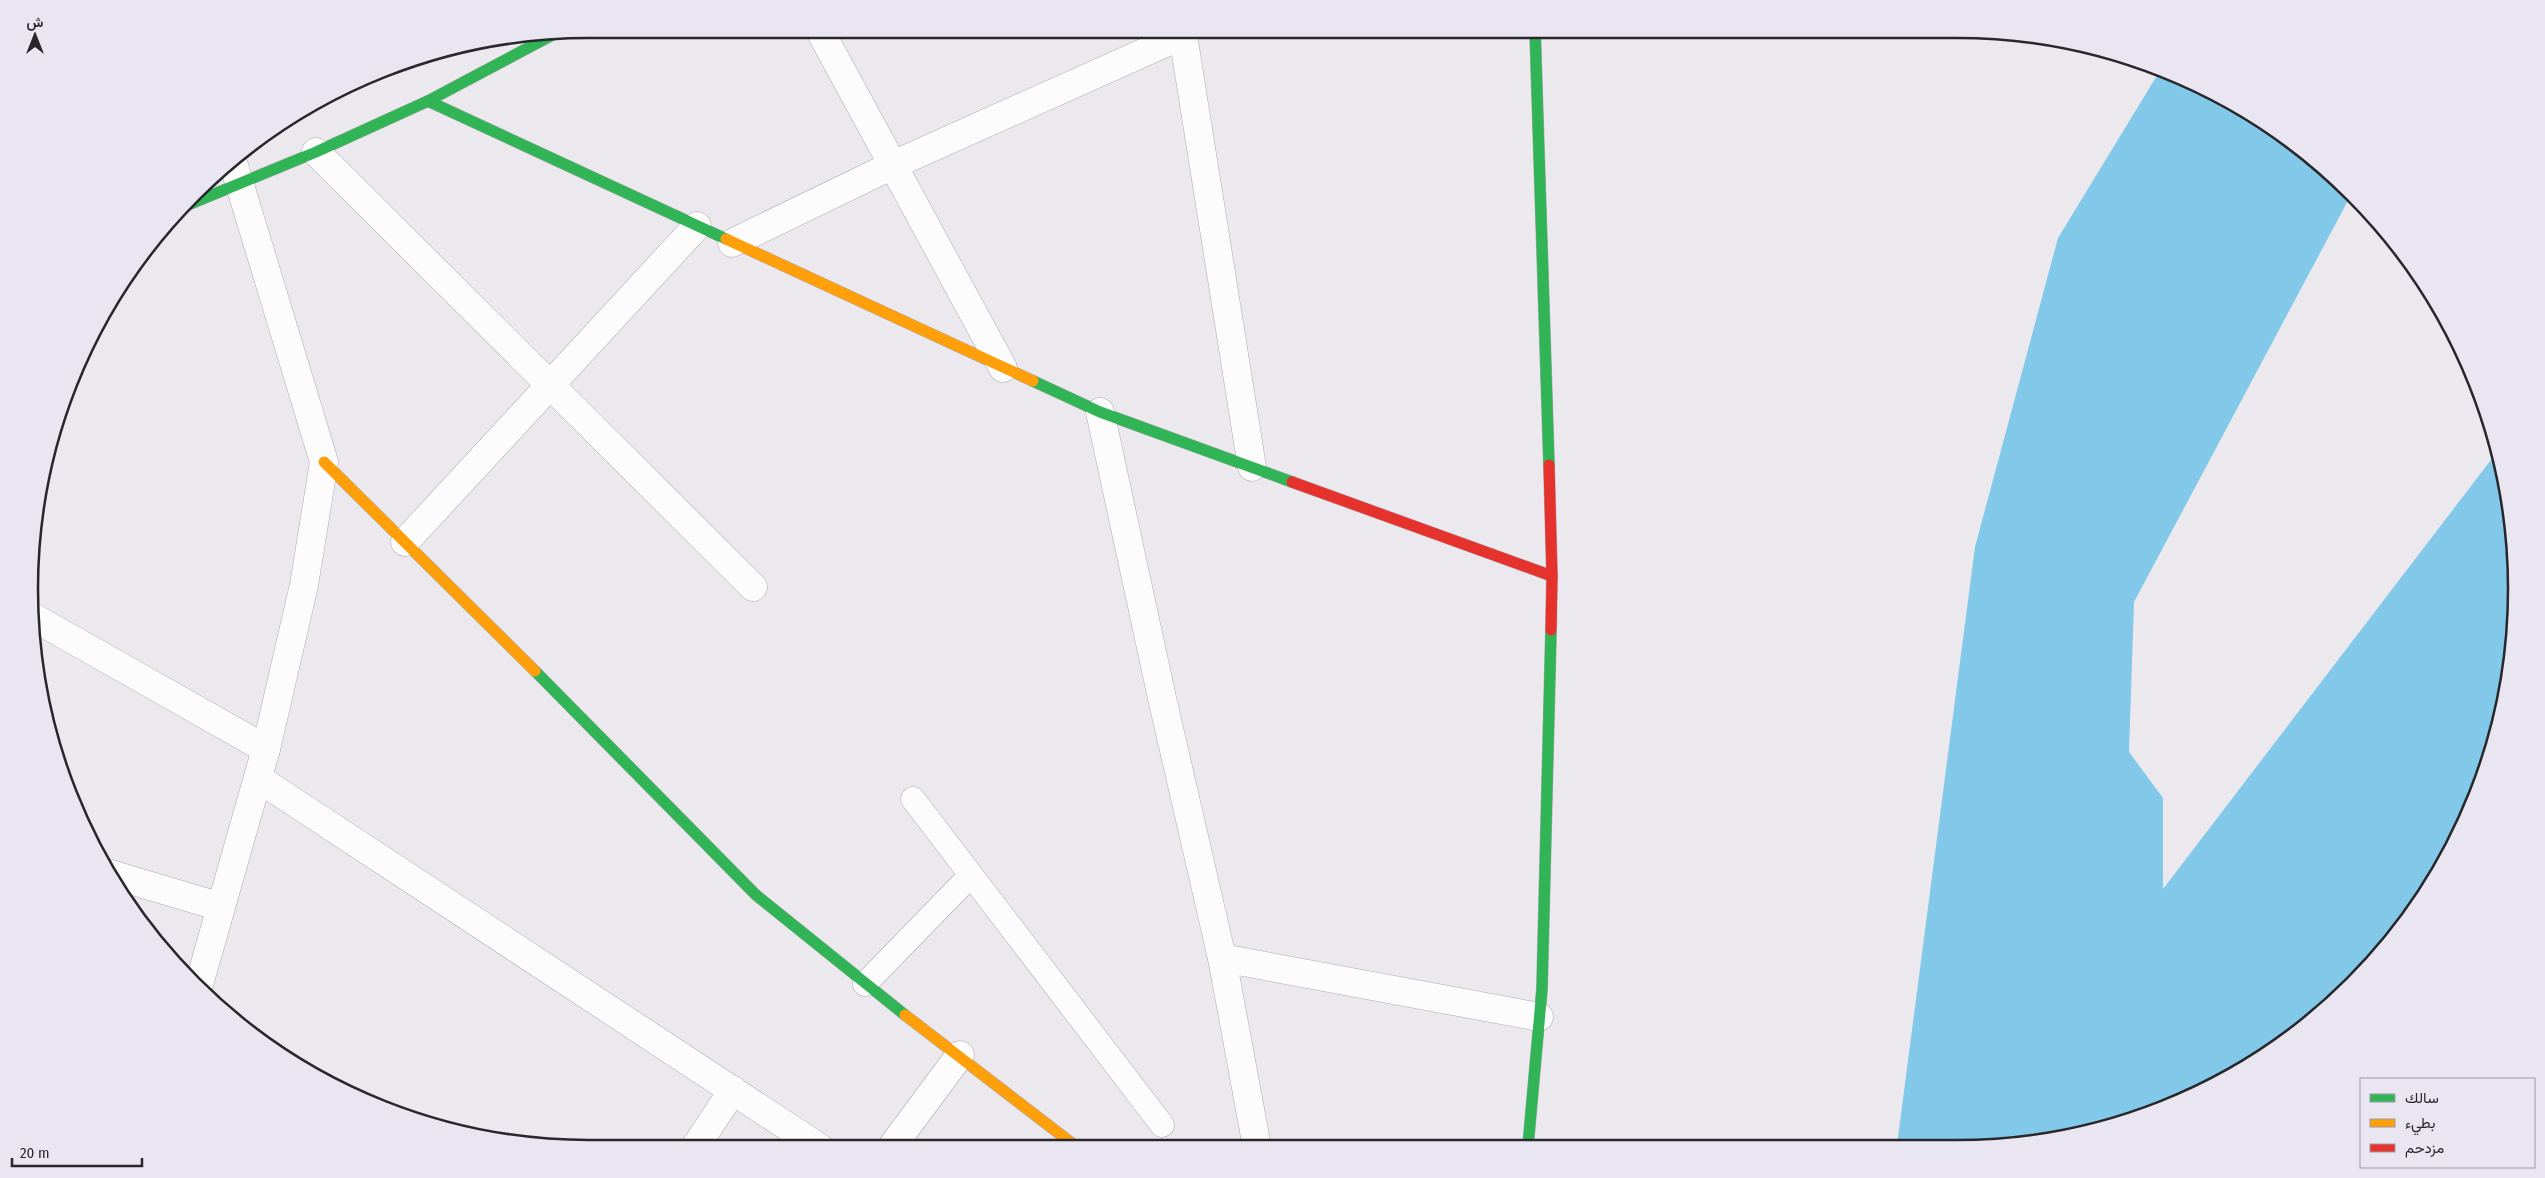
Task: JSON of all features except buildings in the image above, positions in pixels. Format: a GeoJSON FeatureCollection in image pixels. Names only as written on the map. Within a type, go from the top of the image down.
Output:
{"type":"FeatureCollection","features":[{"type":"Feature","properties":{"kind":"street"},"geometry":{"type":"LineString","coordinates":[[824,38],[1003,368]]}},
{"type":"Feature","properties":{"kind":"street"},"geometry":{"type":"LineString","coordinates":[[732,243],[893,165],[1169,38]]}},
{"type":"Feature","properties":{"kind":"street"},"geometry":{"type":"LineString","coordinates":[[1183,38],[1252,467]]}},
{"type":"Feature","properties":{"kind":"street"},"geometry":{"type":"LineString","coordinates":[[1529,1140],[1539,1017],[1552,576],[1535,38]]}},
{"type":"Feature","properties":{"kind":"street"},"geometry":{"type":"LineString","coordinates":[[209,189],[236,172],[316,152],[428,101],[543,40]]}},
{"type":"Feature","properties":{"kind":"street"},"geometry":{"type":"LineString","coordinates":[[428,101],[1100,412],[1552,576]]}},
{"type":"Feature","properties":{"kind":"street"},"geometry":{"type":"LineString","coordinates":[[316,152],[753,587]]}},
{"type":"Feature","properties":{"kind":"street"},"geometry":{"type":"LineString","coordinates":[[200,980],[259,779],[304,585],[324,462],[236,172]]}},
{"type":"Feature","properties":{"kind":"street"},"geometry":{"type":"LineString","coordinates":[[405,542],[697,226]]}},
{"type":"Feature","properties":{"kind":"street"},"geometry":{"type":"LineString","coordinates":[[1100,412],[1162,698],[1222,958],[1256,1140]]}},
{"type":"Feature","properties":{"kind":"street"},"geometry":{"type":"LineString","coordinates":[[324,462],[756,896],[865,984],[960,1055],[1068,1140]]}},
{"type":"Feature","properties":{"kind":"street"},"geometry":{"type":"LineString","coordinates":[[39,620],[266,749]]}},
{"type":"Feature","properties":{"kind":"street"},"geometry":{"type":"LineString","coordinates":[[259,779],[808,1140]]}},
{"type":"Feature","properties":{"kind":"street"},"geometry":{"type":"LineString","coordinates":[[118,876],[221,907]]}},
{"type":"Feature","properties":{"kind":"street"},"geometry":{"type":"LineString","coordinates":[[1222,958],[1539,1017]]}},
{"type":"Feature","properties":{"kind":"street"},"geometry":{"type":"LineString","coordinates":[[897,1140],[960,1055]]}},
{"type":"Feature","properties":{"kind":"street"},"geometry":{"type":"LineString","coordinates":[[700,1140],[733,1090]]}},
{"type":"Feature","properties":{"kind":"lane"},"geometry":{"type":"LineString","coordinates":[[913,799],[1162,1125]]}},
{"type":"Feature","properties":{"kind":"lane"},"geometry":{"type":"LineString","coordinates":[[865,984],[970,874]]}},
{"type":"Feature","properties":{"kind":"water"},"geometry":{"type":"Polygon","coordinates":[[[2157,75],[2200,94],[2262,130],[2320,174],[2348,201],[2134,602],[2129,752],[2163,798],[2163,889],[2492,459],[2503,517],[2508,589],[2503,661],[2497,697],[2489,732],[2466,800],[2434,865],[2394,925],[2371,953],[2320,1004],[2292,1027],[2232,1067],[2200,1084],[2167,1099],[2099,1122],[2028,1136],[1992,1139],[1898,1140],[1975,547],[2058,238],[2157,75]]]}},
{"type":"Feature","properties":{"kind":"traffic: fast"},"geometry":{"type":"LineString","coordinates":[[1535,38],[1549,465]]}},
{"type":"Feature","properties":{"kind":"traffic: fast"},"geometry":{"type":"LineString","coordinates":[[197,201],[316,152],[428,101],[543,40]]}},
{"type":"Feature","properties":{"kind":"traffic: fast"},"geometry":{"type":"LineString","coordinates":[[428,101],[726,239]]}},
{"type":"Feature","properties":{"kind":"traffic: fast"},"geometry":{"type":"LineString","coordinates":[[1033,381],[1100,412],[1292,482]]}},
{"type":"Feature","properties":{"kind":"traffic: fast"},"geometry":{"type":"LineString","coordinates":[[1529,1140],[1542,989],[1551,630]]}},
{"type":"Feature","properties":{"kind":"traffic: fast"},"geometry":{"type":"LineString","coordinates":[[535,671],[756,895],[905,1015]]}},
{"type":"Feature","properties":{"kind":"traffic: slow"},"geometry":{"type":"LineString","coordinates":[[726,239],[1033,381]]}},
{"type":"Feature","properties":{"kind":"traffic: slow"},"geometry":{"type":"LineString","coordinates":[[324,462],[535,671]]}},
{"type":"Feature","properties":{"kind":"traffic: slow"},"geometry":{"type":"LineString","coordinates":[[905,1015],[1068,1140]]}},
{"type":"Feature","properties":{"kind":"traffic: jam"},"geometry":{"type":"LineString","coordinates":[[1549,465],[1552,576],[1551,630]]}},
{"type":"Feature","properties":{"kind":"traffic: jam"},"geometry":{"type":"LineString","coordinates":[[1292,482],[1552,576]]}}]}
